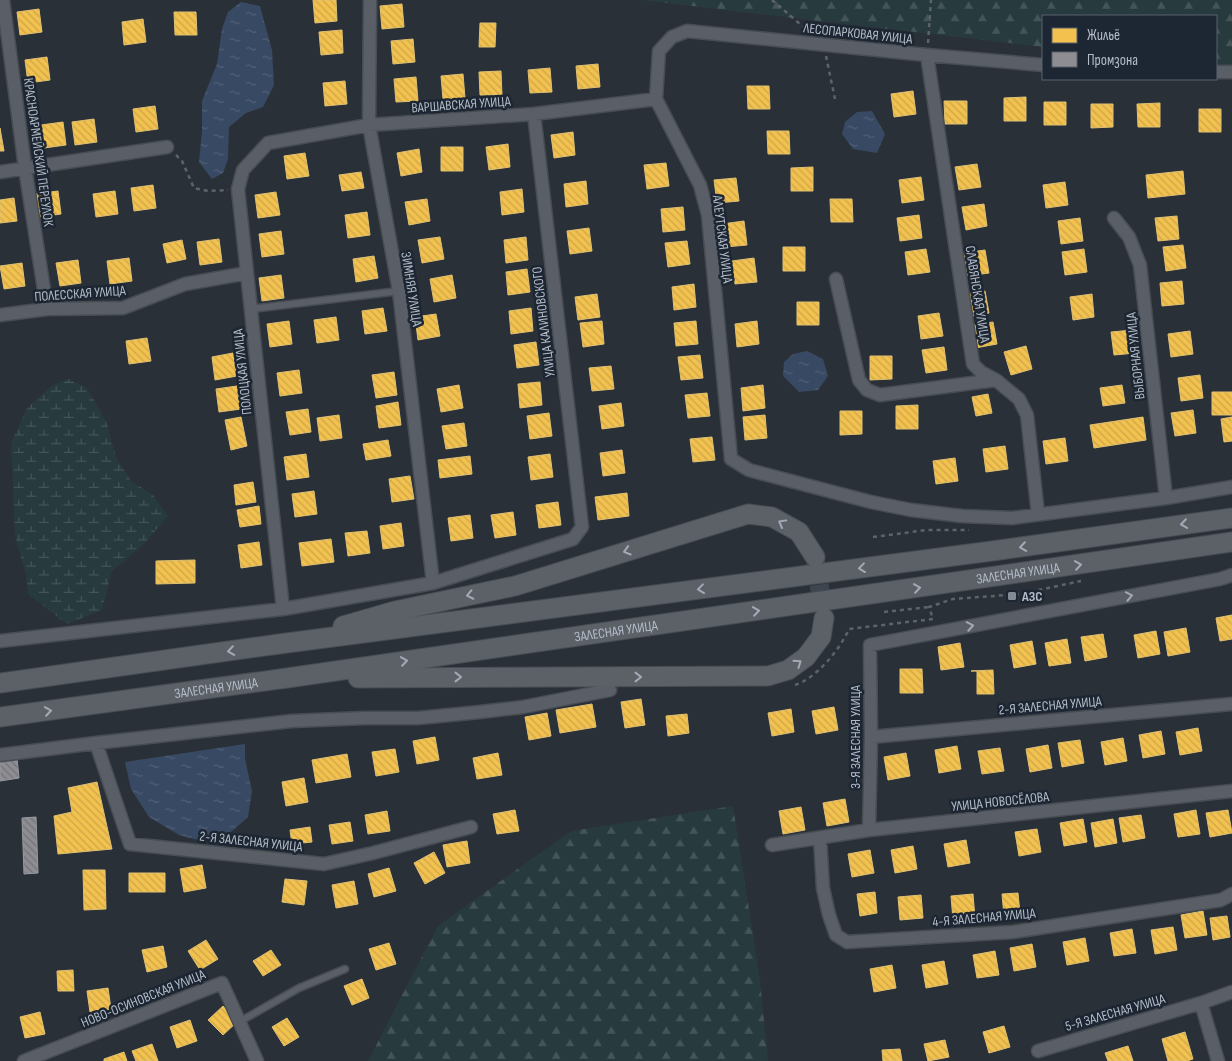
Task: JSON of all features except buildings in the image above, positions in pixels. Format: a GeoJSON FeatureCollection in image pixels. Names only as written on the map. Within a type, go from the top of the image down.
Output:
{"type":"FeatureCollection","features":[{"type":"Feature","properties":{"kind":"main road"},"geometry":{"type":"LineString","coordinates":[[279,644],[395,611],[515,586],[748,514],[772,517],[798,532],[815,557]]}},
{"type":"Feature","properties":{"kind":"main road","name":"ЗАЛЕСНАЯ УЛИЦА"},"geometry":{"type":"LineString","coordinates":[[0,683],[279,644],[983,553],[1232,518]]}},
{"type":"Feature","properties":{"kind":"main road","name":"ЗАЛЕСНАЯ УЛИЦА"},"geometry":{"type":"LineString","coordinates":[[0,717],[287,678],[1232,542]]}},
{"type":"Feature","properties":{"kind":"main road"},"geometry":{"type":"LineString","coordinates":[[287,678],[768,676],[788,670],[806,658],[820,637],[824,618]]}},
{"type":"Feature","properties":{"kind":"street","name":"КРАСНОАРМЕЙСКИЙ ПЕРЕУЛОК"},"geometry":{"type":"LineString","coordinates":[[3,0],[25,168],[48,309]]}},
{"type":"Feature","properties":{"kind":"street","name":"ЗИМНЯЯ УЛИЦА"},"geometry":{"type":"LineString","coordinates":[[370,0],[369,125],[399,291],[433,583]]}},
{"type":"Feature","properties":{"kind":"street","name":"ЛЕСОПАРКОВАЯ УЛИЦА"},"geometry":{"type":"LineString","coordinates":[[656,99],[659,51],[672,37],[687,30],[1042,65]]}},
{"type":"Feature","properties":{"kind":"street","name":"СЛАВЯНСКАЯ УЛИЦА"},"geometry":{"type":"LineString","coordinates":[[927,55],[973,364],[981,372],[996,380],[1019,399],[1027,415],[1038,514]]}},
{"type":"Feature","properties":{"kind":"street"},"geometry":{"type":"LineString","coordinates":[[1217,72],[1232,72]]}},
{"type":"Feature","properties":{"kind":"street","name":"ВАРШАВСКАЯ УЛИЦА"},"geometry":{"type":"LineString","coordinates":[[268,143],[369,125],[534,114],[656,99]]}},
{"type":"Feature","properties":{"kind":"street","name":"АЛЕУТСКАЯ УЛИЦА"},"geometry":{"type":"LineString","coordinates":[[656,99],[700,185],[708,215],[731,459],[749,470],[871,502],[911,510],[962,516],[1012,518],[1038,514]]}},
{"type":"Feature","properties":{"kind":"street","name":"УЛИЦА КАЛИНОВСКОГО"},"geometry":{"type":"LineString","coordinates":[[433,583],[573,539],[582,527],[534,114]]}},
{"type":"Feature","properties":{"kind":"street","name":"ПОЛОЦКАЯ УЛИЦА"},"geometry":{"type":"LineString","coordinates":[[268,143],[243,170],[238,189],[283,609]]}},
{"type":"Feature","properties":{"kind":"street"},"geometry":{"type":"LineString","coordinates":[[0,172],[167,147]]}},
{"type":"Feature","properties":{"kind":"street","name":"ВЫБОРНАЯ УЛИЦА"},"geometry":{"type":"LineString","coordinates":[[1114,218],[1129,237],[1140,265],[1166,498]]}},
{"type":"Feature","properties":{"kind":"street","name":"ПОЛЕССКАЯ УЛИЦА"},"geometry":{"type":"LineString","coordinates":[[0,315],[48,309],[123,308],[185,284],[247,273]]}},
{"type":"Feature","properties":{"kind":"street"},"geometry":{"type":"LineString","coordinates":[[836,279],[859,380],[867,390],[880,395],[996,380]]}},
{"type":"Feature","properties":{"kind":"street"},"geometry":{"type":"LineString","coordinates":[[1038,514],[1166,498],[1232,487]]}},
{"type":"Feature","properties":{"kind":"street","name":"3-Я ЗАЛЕСНАЯ УЛИЦА"},"geometry":{"type":"LineString","coordinates":[[868,830],[871,736],[870,644],[1069,608],[1232,575]]}},
{"type":"Feature","properties":{"kind":"street"},"geometry":{"type":"LineString","coordinates":[[0,641],[283,609],[433,583]]}},
{"type":"Feature","properties":{"kind":"street"},"geometry":{"type":"LineString","coordinates":[[0,755],[96,742],[292,721],[418,718],[462,714],[522,707],[610,690]]}},
{"type":"Feature","properties":{"kind":"street","name":"2-Я ЗАЛЕСНАЯ УЛИЦА"},"geometry":{"type":"LineString","coordinates":[[871,736],[1232,704]]}},
{"type":"Feature","properties":{"kind":"street","name":"2-Я ЗАЛЕСНАЯ УЛИЦА"},"geometry":{"type":"LineString","coordinates":[[96,742],[130,844],[324,864],[471,827]]}},
{"type":"Feature","properties":{"kind":"street","name":"УЛИЦА НОВОСЁЛОВА"},"geometry":{"type":"LineString","coordinates":[[772,845],[868,830],[1232,791]]}},
{"type":"Feature","properties":{"kind":"street","name":"4-Я ЗАЛЕСНАЯ УЛИЦА"},"geometry":{"type":"LineString","coordinates":[[820,838],[824,888],[829,915],[836,935],[847,942],[1013,932],[1221,900],[1232,894]]}},
{"type":"Feature","properties":{"kind":"street","name":"НОВО-ОСИНОВСКАЯ УЛИЦА"},"geometry":{"type":"LineString","coordinates":[[24,1061],[222,983],[257,1061]]}},
{"type":"Feature","properties":{"kind":"street","name":"5-Я ЗАЛЕСНАЯ УЛИЦА"},"geometry":{"type":"LineString","coordinates":[[1038,1051],[1201,1003],[1232,992]]}},
{"type":"Feature","properties":{"kind":"street"},"geometry":{"type":"LineString","coordinates":[[1201,1003],[1218,1061]]}},
{"type":"Feature","properties":{"kind":"lane"},"geometry":{"type":"LineString","coordinates":[[251,309],[399,291]]}},
{"type":"Feature","properties":{"kind":"lane"},"geometry":{"type":"LineString","coordinates":[[239,1022],[299,988],[345,969]]}},
{"type":"Feature","properties":{"kind":"path"},"geometry":{"type":"LineString","coordinates":[[927,55],[931,0]]}},
{"type":"Feature","properties":{"kind":"path"},"geometry":{"type":"LineString","coordinates":[[167,147],[182,161],[194,188],[208,191],[238,189]]}},
{"type":"Feature","properties":{"kind":"path"},"geometry":{"type":"LineString","coordinates":[[873,537],[927,530]]}},
{"type":"Feature","properties":{"kind":"path"},"geometry":{"type":"LineString","coordinates":[[884,612],[929,607],[953,600],[1020,594],[1081,581]]}},
{"type":"Feature","properties":{"kind":"path"},"geometry":{"type":"LineString","coordinates":[[790,686],[798,684],[813,675],[832,655],[849,629],[933,619],[929,607]]}},
{"type":"Feature","properties":{"kind":"green space"},"geometry":{"type":"Polygon","coordinates":[[[641,0],[1232,0],[1232,69],[1217,67],[1217,15],[1042,15],[1042,47],[641,0]]]}},
{"type":"Feature","properties":{"kind":"green space"},"geometry":{"type":"Polygon","coordinates":[[[68,379],[87,388],[106,421],[116,457],[131,481],[153,495],[168,516],[143,545],[112,571],[102,610],[67,624],[28,594],[26,575],[15,536],[11,443],[27,408],[53,385],[68,379]]]}},
{"type":"Feature","properties":{"kind":"green space"},"geometry":{"type":"Polygon","coordinates":[[[733,806],[760,980],[768,1061],[368,1061],[438,926],[571,831],[733,806]]]}},
{"type":"Feature","properties":{"kind":"water"},"geometry":{"type":"Polygon","coordinates":[[[241,2],[260,6],[272,50],[274,85],[263,107],[246,113],[229,127],[228,159],[223,173],[212,179],[199,162],[202,132],[202,101],[217,64],[222,29],[228,12],[241,2]]]}},
{"type":"Feature","properties":{"kind":"water"},"geometry":{"type":"Polygon","coordinates":[[[872,111],[885,134],[877,153],[853,149],[842,134],[845,122],[857,112],[872,111]]]}},
{"type":"Feature","properties":{"kind":"water"},"geometry":{"type":"Polygon","coordinates":[[[807,351],[823,359],[828,376],[818,390],[799,392],[783,376],[784,362],[793,354],[807,351]]]}},
{"type":"Feature","properties":{"kind":"water"},"geometry":{"type":"Polygon","coordinates":[[[245,744],[245,759],[252,791],[248,817],[231,832],[198,840],[179,835],[149,817],[131,789],[125,762],[245,744]]]}},
{"type":"Feature","properties":{"kind":"tunnel"},"geometry":{"type":"LineString","coordinates":[[815,557],[824,617]]}},
{"type":"Feature","properties":{"kind":"place","name":"АЗС"},"geometry":{"type":"Point","coordinates":[1012,596]}}]}
